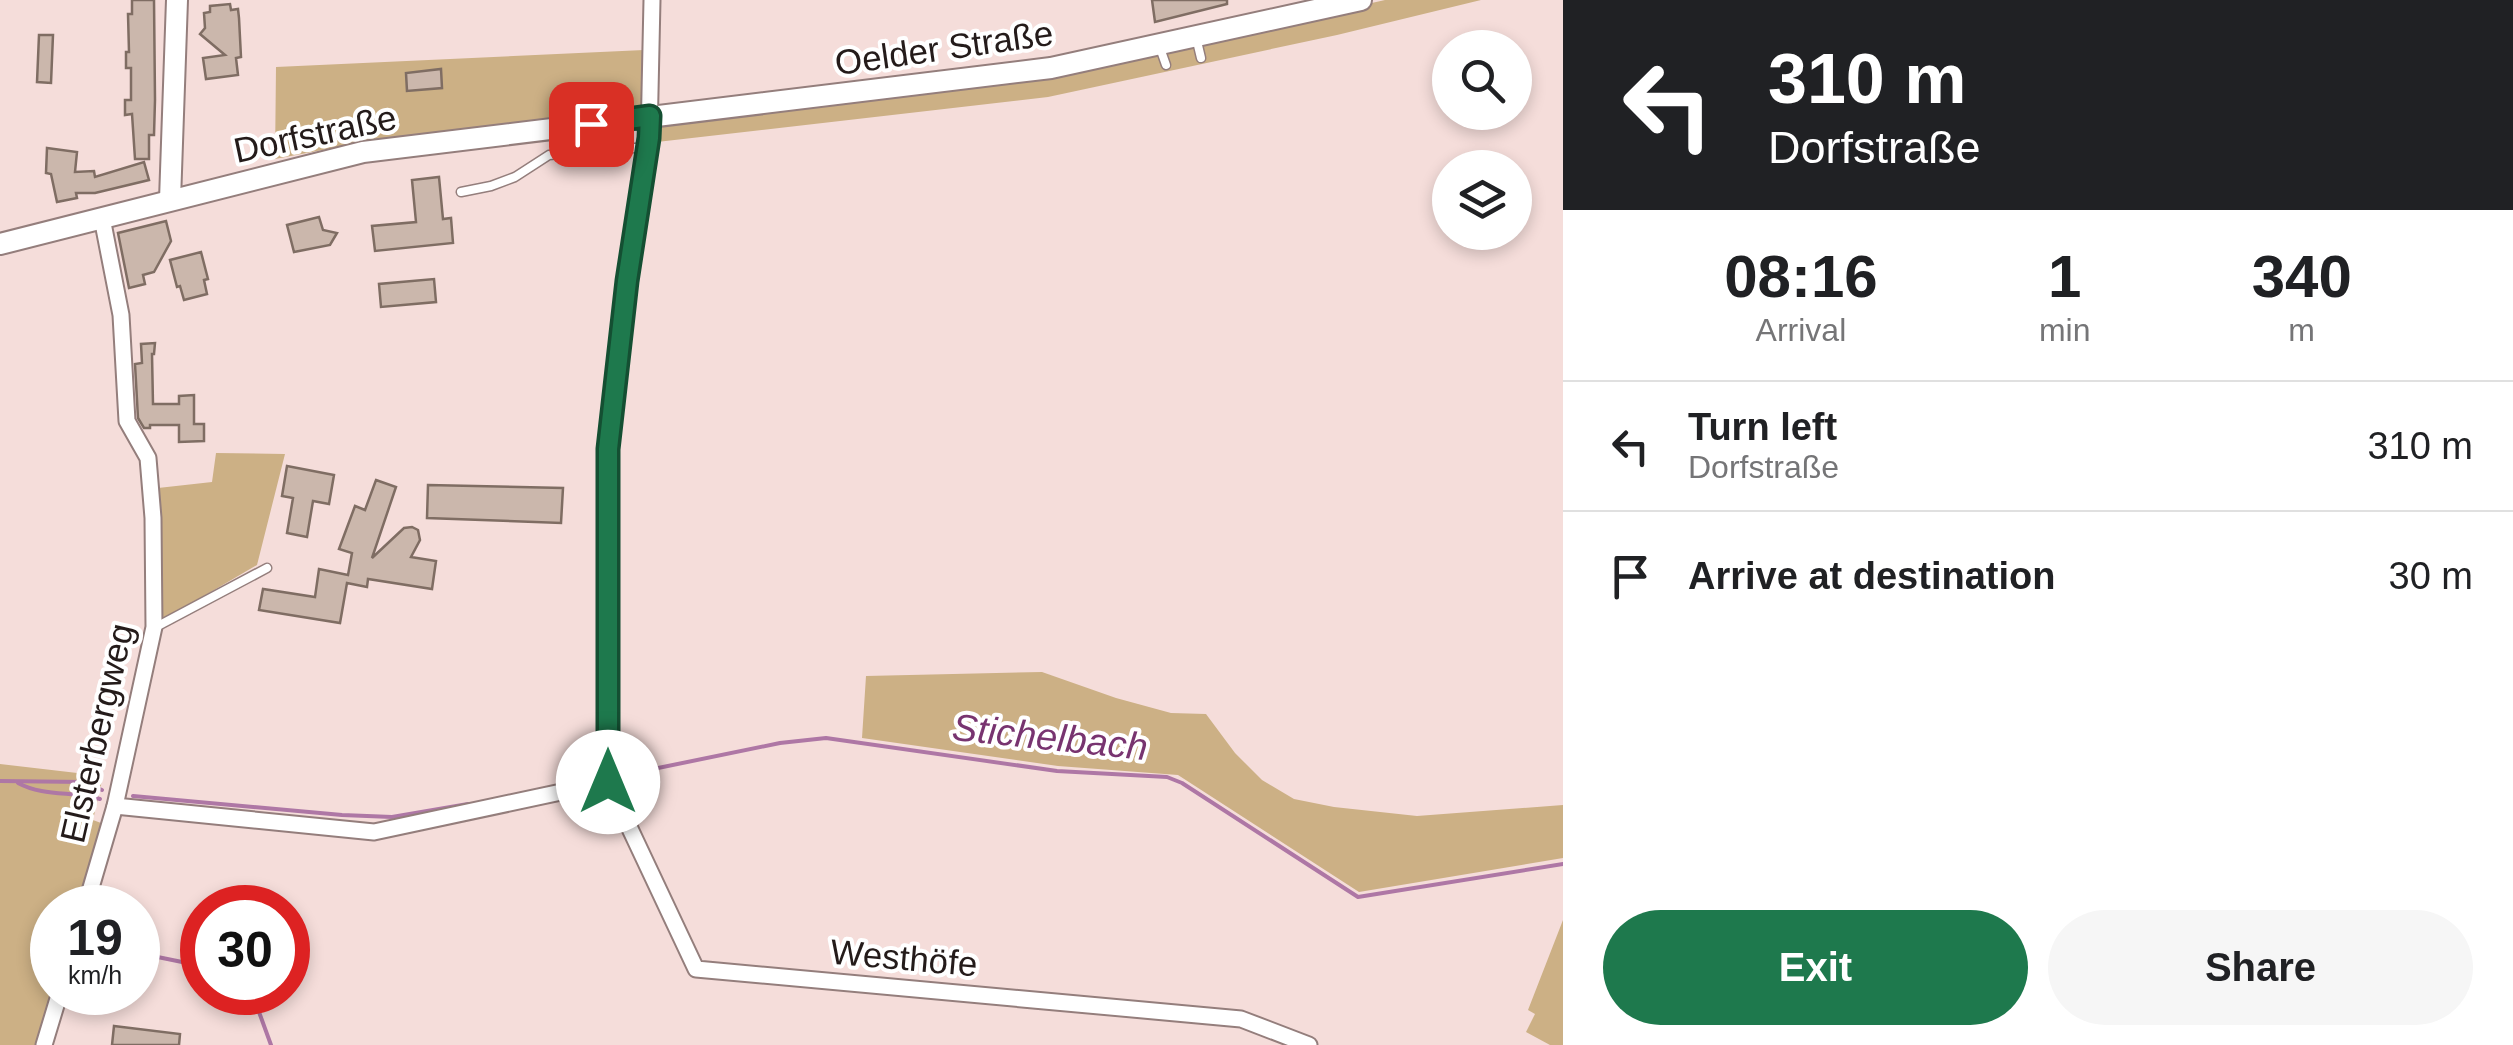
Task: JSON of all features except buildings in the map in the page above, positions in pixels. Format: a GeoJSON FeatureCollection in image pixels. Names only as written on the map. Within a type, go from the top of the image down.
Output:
{"type":"FeatureCollection","features":[{"type":"Feature","properties":{"kind":"street"},"geometry":{"type":"LineString","coordinates":[[170,200],[177,0]]}},
{"type":"Feature","properties":{"kind":"street"},"geometry":{"type":"LineString","coordinates":[[115,806],[374,832],[608,782],[608,449],[627,281],[648,148],[652,0]]}},
{"type":"Feature","properties":{"kind":"street","name":"Oelder Straße"},"geometry":{"type":"LineString","coordinates":[[650,116],[1163,55],[1360,0]]}},
{"type":"Feature","properties":{"kind":"street","name":"Dorfstraße"},"geometry":{"type":"LineString","coordinates":[[0,244],[363,152],[650,116]]}},
{"type":"Feature","properties":{"kind":"street","name":"Elsterbergweg"},"geometry":{"type":"LineString","coordinates":[[92,885],[115,806],[154,628],[148,458],[127,421],[122,315],[102,218]]}},
{"type":"Feature","properties":{"kind":"street","name":"Westhöfe"},"geometry":{"type":"LineString","coordinates":[[608,782],[696,969],[1241,1018],[1309,1045]]}},
{"type":"Feature","properties":{"kind":"street"},"geometry":{"type":"LineString","coordinates":[[44,1045],[53,1015]]}},
{"type":"Feature","properties":{"kind":"lane"},"geometry":{"type":"LineString","coordinates":[[462,192],[515,177],[549,155],[648,148]]}},
{"type":"Feature","properties":{"kind":"lane"},"geometry":{"type":"LineString","coordinates":[[154,628],[266,568]]}},
{"type":"Feature","properties":{"kind":"shaded area"},"geometry":{"type":"Polygon","coordinates":[[[1385,0],[1481,0],[1048,97],[657,142],[663,122],[1261,28],[1385,0]]]}},
{"type":"Feature","properties":{"kind":"shaded area"},"geometry":{"type":"Polygon","coordinates":[[[644,50],[644,107],[375,140],[275,159],[276,67],[644,50]]]}},
{"type":"Feature","properties":{"kind":"shaded area"},"geometry":{"type":"Polygon","coordinates":[[[216,453],[285,454],[257,565],[156,624],[158,488],[212,482],[216,453]]]}},
{"type":"Feature","properties":{"kind":"shaded area"},"geometry":{"type":"Polygon","coordinates":[[[1042,672],[1171,713],[1206,714],[1235,753],[1262,780],[1294,799],[1417,816],[1563,805],[1563,858],[1359,892],[1178,775],[1058,766],[862,738],[866,676],[1042,672]]]}},
{"type":"Feature","properties":{"kind":"shaded area"},"geometry":{"type":"Polygon","coordinates":[[[0,764],[103,776],[93,820],[101,823],[86,885],[30,885],[30,1015],[46,1015],[39,1045],[0,1045],[0,764]]]}},
{"type":"Feature","properties":{"kind":"shaded area"},"geometry":{"type":"Polygon","coordinates":[[[1563,920],[1563,1045],[1550,1045],[1526,1032],[1535,1014],[1528,1010],[1563,920]]]}},
{"type":"Feature","properties":{"kind":"waterway","name":"Stichelbach"},"geometry":{"type":"LineString","coordinates":[[619,776],[780,743],[826,738],[1057,771],[1167,777],[1358,897],[1563,864]]}},
{"type":"Feature","properties":{"kind":"waterway","name":"Stichelbach"},"geometry":{"type":"LineString","coordinates":[[0,781],[84,782],[102,790]]}},
{"type":"Feature","properties":{"kind":"waterway"},"geometry":{"type":"LineString","coordinates":[[18,783],[38,790],[100,799]]}},
{"type":"Feature","properties":{"kind":"waterway","name":"Stichelbach"},"geometry":{"type":"LineString","coordinates":[[133,796],[392,817],[468,804]]}},
{"type":"Feature","properties":{"kind":"waterway"},"geometry":{"type":"LineString","coordinates":[[160,957],[180,962]]}},
{"type":"Feature","properties":{"kind":"waterway"},"geometry":{"type":"LineString","coordinates":[[260,1015],[271,1045]]}},
{"type":"Feature","properties":{"kind":"route"},"geometry":{"type":"LineString","coordinates":[[591,124],[650,116],[608,449],[608,782]]}}]}
